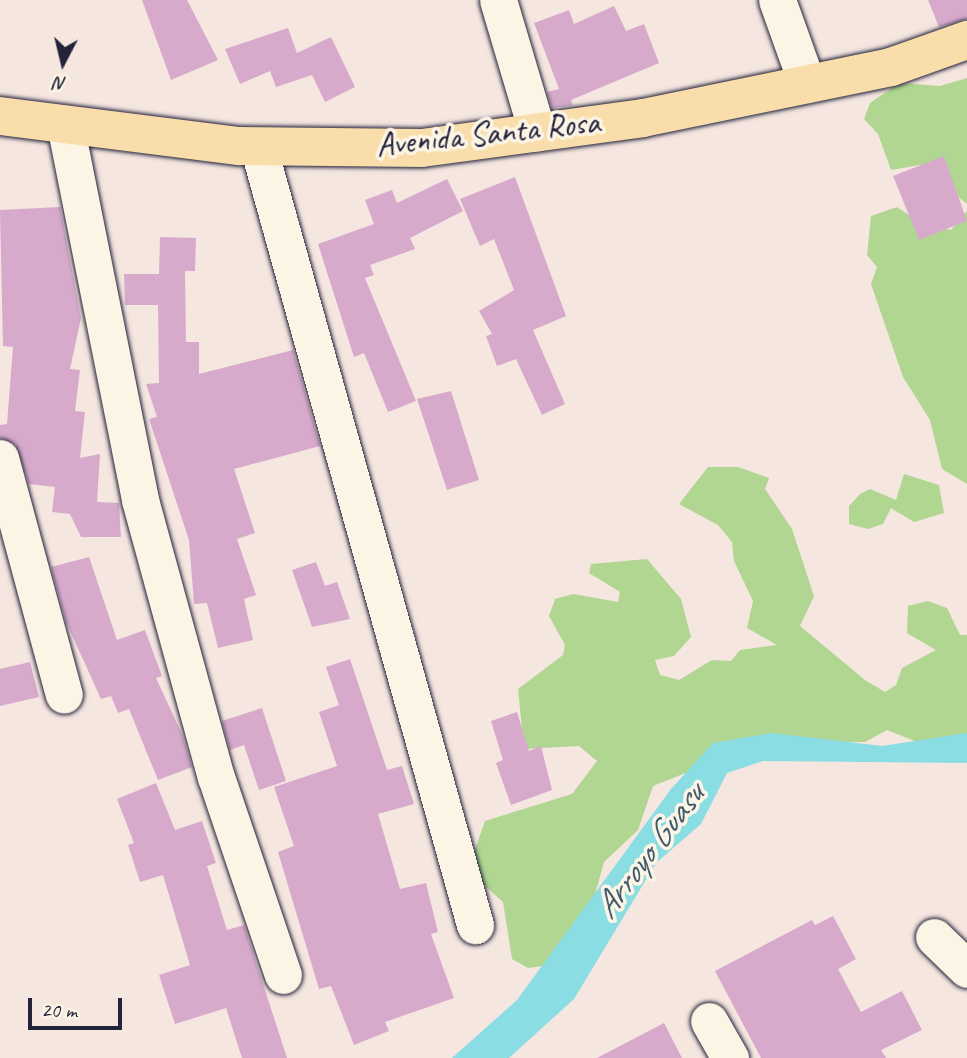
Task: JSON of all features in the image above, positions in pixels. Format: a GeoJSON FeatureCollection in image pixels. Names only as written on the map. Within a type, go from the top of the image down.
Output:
{"type":"FeatureCollection","features":[{"type":"Feature","properties":{"kind":"main road","name":"Avenida Santa Rosa"},"geometry":{"type":"LineString","coordinates":[[0,116],[258,146],[422,148],[537,132],[807,84],[891,67],[967,40]]}},
{"type":"Feature","properties":{"kind":"street"},"geometry":{"type":"LineString","coordinates":[[498,0],[537,132]]}},
{"type":"Feature","properties":{"kind":"street"},"geometry":{"type":"LineString","coordinates":[[777,0],[807,84]]}},
{"type":"Feature","properties":{"kind":"street"},"geometry":{"type":"LineString","coordinates":[[65,124],[141,500],[216,777],[283,975]]}},
{"type":"Feature","properties":{"kind":"street"},"geometry":{"type":"LineString","coordinates":[[258,146],[475,925]]}},
{"type":"Feature","properties":{"kind":"street"},"geometry":{"type":"LineString","coordinates":[[0,458],[64,695]]}},
{"type":"Feature","properties":{"kind":"street"},"geometry":{"type":"LineString","coordinates":[[934,937],[967,969]]}},
{"type":"Feature","properties":{"kind":"street"},"geometry":{"type":"LineString","coordinates":[[709,1021],[730,1058]]}},
{"type":"Feature","properties":{"kind":"green space"},"geometry":{"type":"Polygon","coordinates":[[[967,78],[967,204],[920,165],[891,170],[878,134],[864,119],[870,103],[899,83],[940,86],[967,78]]]}},
{"type":"Feature","properties":{"kind":"green space"},"geometry":{"type":"Polygon","coordinates":[[[897,207],[924,225],[951,230],[967,211],[967,484],[942,469],[930,420],[903,377],[871,284],[877,267],[867,255],[871,216],[897,207]]]}},
{"type":"Feature","properties":{"kind":"green space"},"geometry":{"type":"Polygon","coordinates":[[[708,467],[738,467],[769,478],[765,489],[792,529],[814,596],[800,626],[865,680],[885,692],[896,685],[902,668],[936,650],[907,633],[908,606],[928,601],[947,608],[960,635],[967,635],[967,744],[917,742],[887,730],[865,742],[820,742],[693,770],[653,786],[638,830],[604,862],[594,898],[557,964],[528,968],[512,959],[503,902],[475,877],[472,858],[485,821],[572,794],[597,761],[579,746],[524,749],[518,689],[563,655],[565,645],[549,616],[555,599],[573,594],[618,602],[620,592],[589,573],[591,564],[647,559],[681,599],[691,637],[674,656],[655,660],[660,675],[679,680],[712,660],[731,661],[740,650],[777,645],[747,628],[753,601],[734,561],[732,542],[718,525],[679,504],[708,467]]]}},
{"type":"Feature","properties":{"kind":"green space"},"geometry":{"type":"Polygon","coordinates":[[[904,474],[939,485],[944,513],[914,522],[891,508],[883,524],[868,529],[849,524],[849,506],[860,494],[870,489],[896,500],[904,474]]]}},
{"type":"Feature","properties":{"kind":"water","name":"Arroyo Guasu"},"geometry":{"type":"Polygon","coordinates":[[[772,733],[882,746],[967,733],[967,763],[763,761],[727,773],[701,824],[656,863],[574,999],[509,1058],[452,1058],[517,1000],[671,789],[713,743],[772,733]]]}},
{"type":"Feature","properties":{"kind":"building"},"geometry":{"type":"Polygon","coordinates":[[[142,0],[187,0],[218,60],[171,80],[142,0]]]}},
{"type":"Feature","properties":{"kind":"building"},"geometry":{"type":"Polygon","coordinates":[[[928,0],[967,0],[967,19],[939,27],[928,0]]]}},
{"type":"Feature","properties":{"kind":"building"},"geometry":{"type":"Polygon","coordinates":[[[614,6],[626,31],[644,24],[659,63],[571,100],[573,105],[552,108],[547,92],[559,89],[534,23],[569,10],[574,24],[614,6]]]}},
{"type":"Feature","properties":{"kind":"building"},"geometry":{"type":"Polygon","coordinates":[[[288,28],[297,53],[331,37],[355,87],[325,102],[312,75],[276,87],[270,71],[240,84],[225,49],[288,28]]]}},
{"type":"Feature","properties":{"kind":"building"},"geometry":{"type":"Polygon","coordinates":[[[944,156],[967,221],[919,240],[893,176],[944,156]]]}},
{"type":"Feature","properties":{"kind":"building"},"geometry":{"type":"Polygon","coordinates":[[[515,177],[566,316],[533,330],[565,404],[542,415],[516,359],[497,366],[486,336],[492,334],[479,311],[514,290],[494,239],[480,246],[460,199],[515,177]]]}},
{"type":"Feature","properties":{"kind":"building"},"geometry":{"type":"Polygon","coordinates":[[[447,179],[463,211],[410,238],[415,249],[370,265],[374,275],[365,278],[416,401],[388,412],[364,353],[354,357],[318,244],[374,224],[365,200],[392,190],[397,203],[447,179]]]}},
{"type":"Feature","properties":{"kind":"building"},"geometry":{"type":"Polygon","coordinates":[[[60,207],[81,318],[70,369],[80,370],[75,411],[85,412],[80,458],[100,454],[97,502],[119,503],[121,537],[81,537],[70,514],[52,512],[55,487],[29,484],[15,444],[0,438],[0,425],[7,424],[13,347],[3,346],[0,210],[60,207]]]}},
{"type":"Feature","properties":{"kind":"building"},"geometry":{"type":"Polygon","coordinates":[[[160,237],[196,238],[195,271],[185,271],[186,342],[199,342],[199,374],[293,350],[320,446],[234,469],[255,533],[237,539],[256,595],[244,599],[253,640],[218,648],[207,603],[194,604],[189,540],[149,419],[157,417],[146,384],[159,383],[158,305],[125,305],[124,274],[159,274],[160,237]]]}},
{"type":"Feature","properties":{"kind":"building"},"geometry":{"type":"Polygon","coordinates":[[[451,391],[479,480],[447,490],[417,399],[451,391]]]}},
{"type":"Feature","properties":{"kind":"building"},"geometry":{"type":"Polygon","coordinates":[[[89,557],[117,640],[145,630],[162,676],[156,678],[182,734],[192,767],[158,780],[129,709],[118,713],[111,696],[101,699],[66,622],[51,567],[89,557]]]}},
{"type":"Feature","properties":{"kind":"building"},"geometry":{"type":"Polygon","coordinates":[[[316,562],[325,586],[337,582],[350,619],[312,627],[292,570],[316,562]]]}},
{"type":"Feature","properties":{"kind":"building"},"geometry":{"type":"Polygon","coordinates":[[[350,659],[387,770],[402,766],[414,804],[378,814],[400,889],[426,883],[438,932],[431,934],[454,998],[385,1022],[389,1031],[354,1045],[331,986],[319,989],[278,852],[294,846],[274,787],[337,766],[319,712],[339,705],[326,667],[350,659]]]}},
{"type":"Feature","properties":{"kind":"building"},"geometry":{"type":"Polygon","coordinates":[[[30,662],[39,697],[0,706],[0,669],[30,662]]]}},
{"type":"Feature","properties":{"kind":"building"},"geometry":{"type":"Polygon","coordinates":[[[262,708],[286,781],[259,790],[244,745],[230,750],[222,721],[262,708]]]}},
{"type":"Feature","properties":{"kind":"building"},"geometry":{"type":"Polygon","coordinates":[[[517,712],[529,751],[541,746],[552,790],[511,805],[496,763],[503,760],[491,721],[517,712]]]}},
{"type":"Feature","properties":{"kind":"building"},"geometry":{"type":"Polygon","coordinates":[[[156,783],[175,830],[202,821],[216,863],[207,866],[227,930],[244,925],[287,1058],[242,1058],[226,1008],[175,1024],[159,975],[190,965],[163,875],[140,882],[128,845],[134,843],[117,799],[156,783]]]}},
{"type":"Feature","properties":{"kind":"building"},"geometry":{"type":"Polygon","coordinates":[[[833,916],[856,959],[838,969],[861,1012],[902,991],[922,1030],[881,1050],[886,1058],[761,1058],[715,971],[812,920],[815,925],[833,916]]]}},
{"type":"Feature","properties":{"kind":"building"},"geometry":{"type":"Polygon","coordinates":[[[664,1023],[682,1058],[597,1058],[664,1023]]]}}]}
